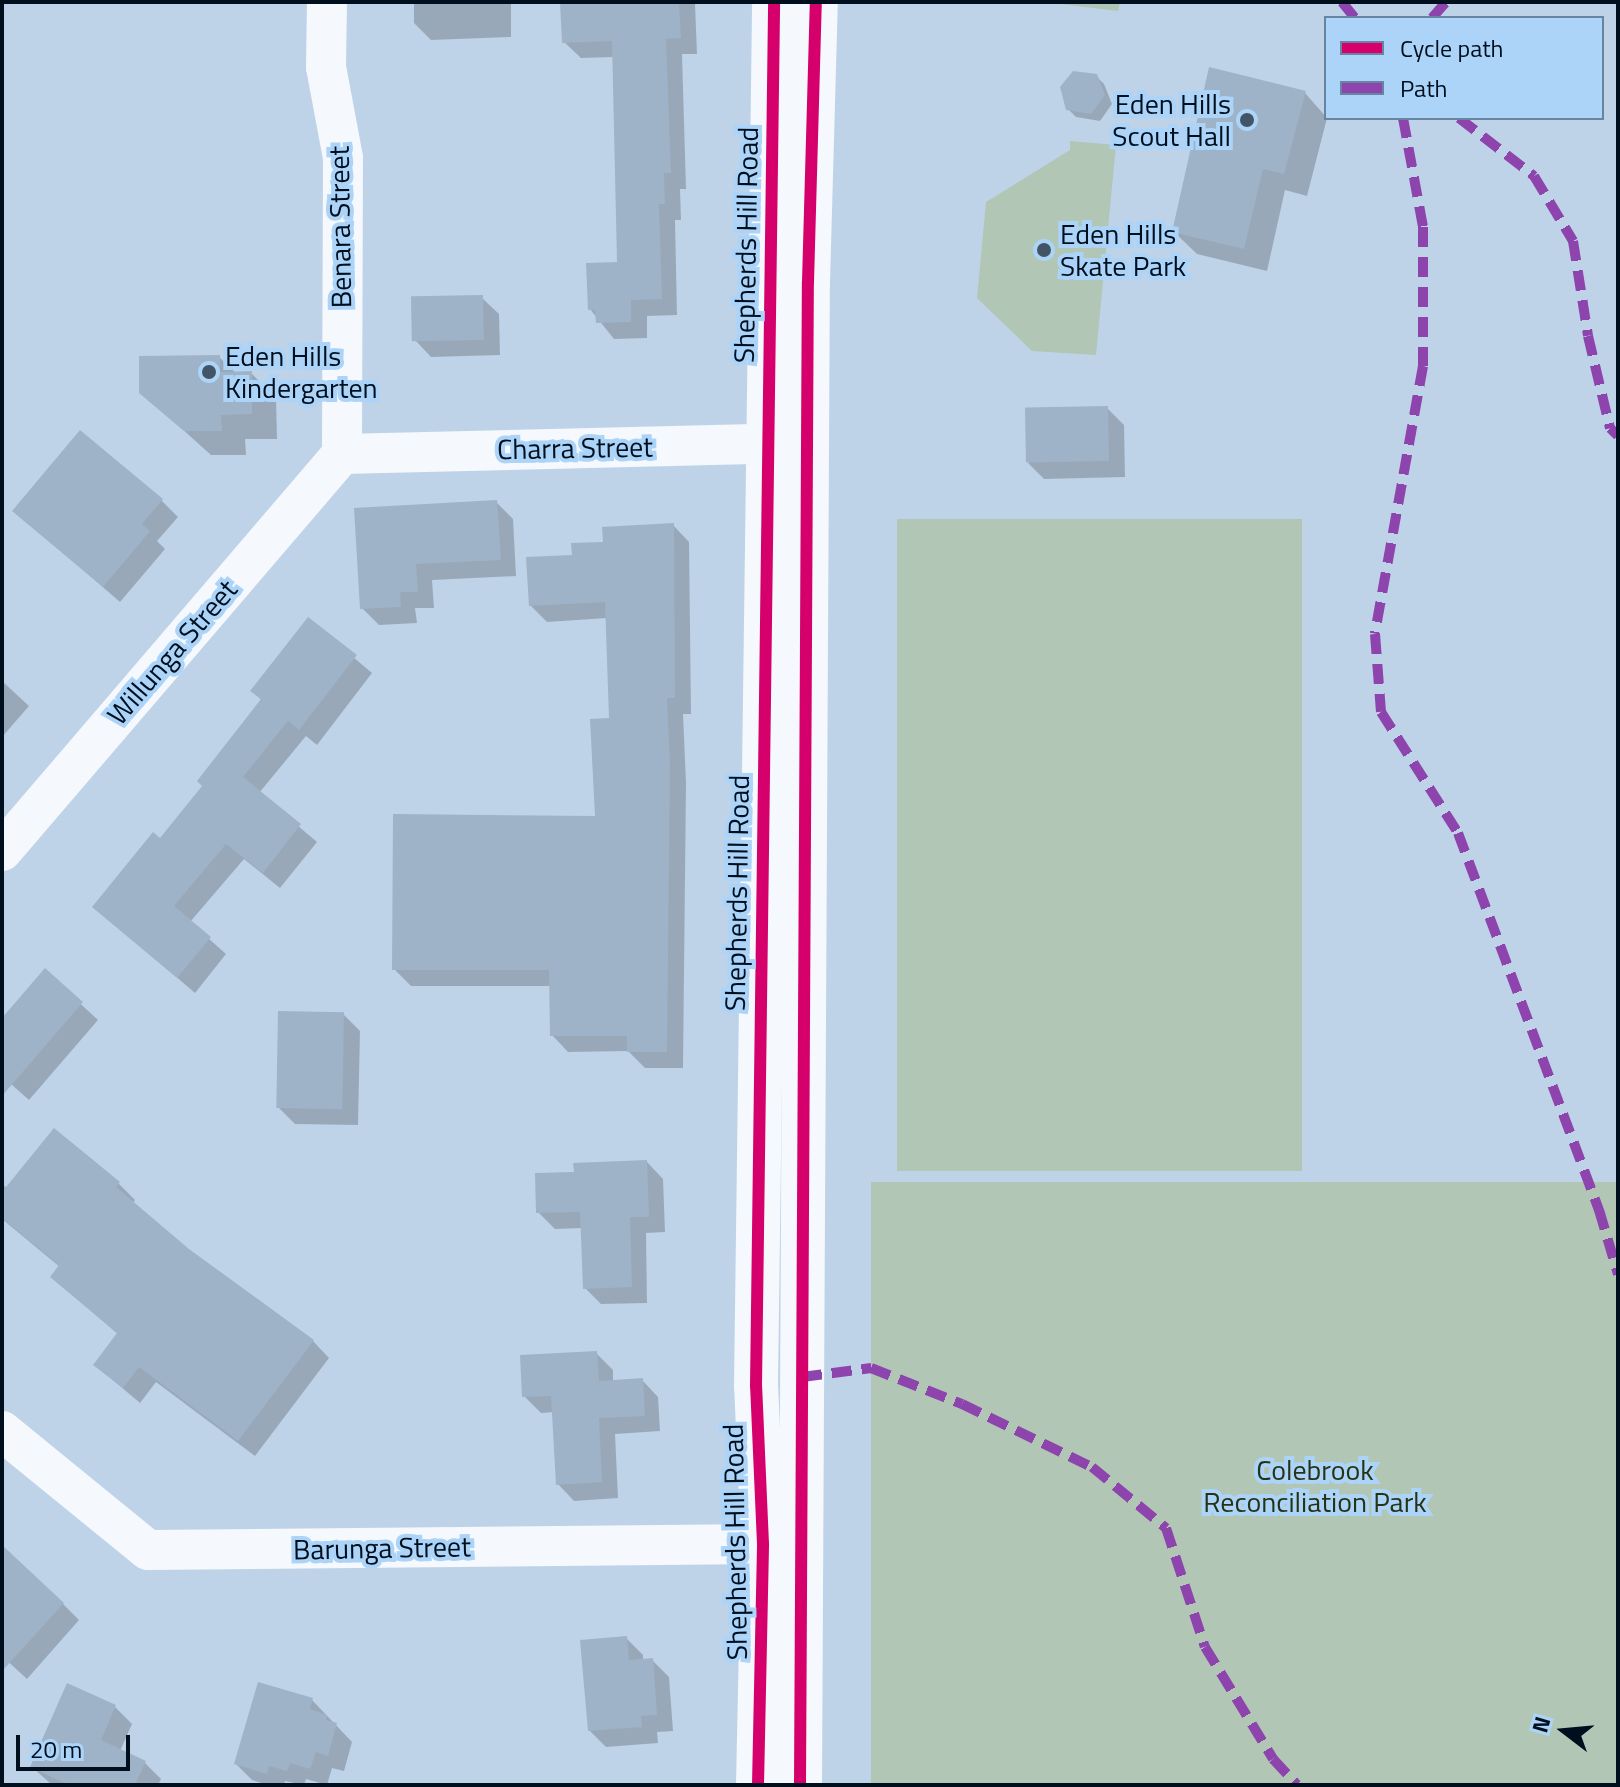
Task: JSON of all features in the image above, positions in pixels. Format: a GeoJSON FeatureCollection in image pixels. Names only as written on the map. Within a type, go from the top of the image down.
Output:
{"type":"FeatureCollection","features":[{"type":"Feature","properties":{"kind":"main road","name":"Shepherds Hill Road"},"geometry":{"type":"LineString","coordinates":[[774,2],[787,442],[784,1542],[800,1785]]}},
{"type":"Feature","properties":{"kind":"main road","name":"Shepherds Hill Road"},"geometry":{"type":"LineString","coordinates":[[787,442],[816,2]]}},
{"type":"Feature","properties":{"kind":"main road","name":"Shepherds Hill Road"},"geometry":{"type":"LineString","coordinates":[[758,1785],[784,1542]]}},
{"type":"Feature","properties":{"kind":"street","name":"Benara Street"},"geometry":{"type":"LineString","coordinates":[[327,2],[326,67],[343,158],[342,454]]}},
{"type":"Feature","properties":{"kind":"street","name":"Charra Street"},"geometry":{"type":"LineString","coordinates":[[342,454],[787,442]]}},
{"type":"Feature","properties":{"kind":"street","name":"Willunga Street"},"geometry":{"type":"LineString","coordinates":[[2,851],[342,454]]}},
{"type":"Feature","properties":{"kind":"street","name":"Barunga Street"},"geometry":{"type":"LineString","coordinates":[[2,1431],[148,1550],[784,1542]]}},
{"type":"Feature","properties":{"kind":"green space"},"geometry":{"type":"Polygon","coordinates":[[[1044,2],[1120,2],[1118,11],[1044,2]]]}},
{"type":"Feature","properties":{"kind":"green space","name":"Eden Hills Skate Park"},"geometry":{"type":"Polygon","coordinates":[[[1070,141],[1116,145],[1096,355],[1032,351],[977,298],[986,202],[1070,150],[1070,141]]]}},
{"type":"Feature","properties":{"kind":"green space"},"geometry":{"type":"Polygon","coordinates":[[[897,519],[1302,519],[1302,1171],[897,1171],[897,519]]]}},
{"type":"Feature","properties":{"kind":"green space","name":"Colebrook Reconciliation Park"},"geometry":{"type":"Polygon","coordinates":[[[871,1182],[1616,1182],[1616,1785],[871,1785],[871,1182]]]}},
{"type":"Feature","properties":{"kind":"building"},"geometry":{"type":"Polygon","coordinates":[[[560,2],[679,2],[681,38],[666,39],[671,173],[664,173],[665,204],[659,204],[662,299],[631,300],[631,322],[596,323],[595,310],[588,310],[586,263],[617,262],[612,41],[562,43],[560,2]]]}},
{"type":"Feature","properties":{"kind":"building"},"geometry":{"type":"Polygon","coordinates":[[[1209,67],[1306,91],[1284,174],[1263,169],[1244,249],[1172,232],[1209,67]]]}},
{"type":"Feature","properties":{"kind":"building"},"geometry":{"type":"Polygon","coordinates":[[[1073,71],[1097,74],[1105,95],[1091,114],[1066,110],[1060,87],[1073,71]]]}},
{"type":"Feature","properties":{"kind":"building"},"geometry":{"type":"Polygon","coordinates":[[[483,295],[484,340],[412,341],[411,296],[483,295]]]}},
{"type":"Feature","properties":{"kind":"building"},"geometry":{"type":"Polygon","coordinates":[[[220,355],[220,372],[252,371],[252,414],[221,415],[222,431],[184,431],[139,393],[139,356],[220,355]]]}},
{"type":"Feature","properties":{"kind":"building"},"geometry":{"type":"Polygon","coordinates":[[[1108,406],[1109,461],[1026,462],[1025,407],[1108,406]]]}},
{"type":"Feature","properties":{"kind":"building"},"geometry":{"type":"Polygon","coordinates":[[[80,430],[163,499],[142,524],[150,531],[103,587],[12,511],[80,430]]]}},
{"type":"Feature","properties":{"kind":"building"},"geometry":{"type":"Polygon","coordinates":[[[497,500],[501,560],[416,564],[418,592],[400,592],[401,607],[360,609],[354,508],[497,500]]]}},
{"type":"Feature","properties":{"kind":"building"},"geometry":{"type":"Polygon","coordinates":[[[674,523],[675,698],[667,698],[670,765],[667,1052],[627,1052],[627,1036],[550,1036],[549,970],[392,970],[393,814],[595,816],[590,719],[609,718],[605,602],[529,606],[526,557],[572,555],[571,543],[603,542],[602,527],[674,523]]]}},
{"type":"Feature","properties":{"kind":"building"},"geometry":{"type":"Polygon","coordinates":[[[308,617],[357,655],[299,730],[288,721],[243,777],[301,824],[263,873],[226,844],[174,906],[211,937],[177,978],[92,907],[153,832],[160,838],[202,786],[197,781],[261,699],[250,691],[308,617]]]}},
{"type":"Feature","properties":{"kind":"building"},"geometry":{"type":"Polygon","coordinates":[[[45,968],[83,1002],[2,1096],[2,1018],[45,968]]]}},
{"type":"Feature","properties":{"kind":"building"},"geometry":{"type":"Polygon","coordinates":[[[278,1011],[344,1012],[342,1109],[276,1108],[278,1011]]]}},
{"type":"Feature","properties":{"kind":"building"},"geometry":{"type":"Polygon","coordinates":[[[54,1128],[120,1182],[116,1187],[189,1249],[314,1340],[238,1441],[139,1367],[123,1388],[93,1365],[117,1333],[50,1277],[59,1265],[2,1218],[2,1192],[54,1128]]]}},
{"type":"Feature","properties":{"kind":"building"},"geometry":{"type":"Polygon","coordinates":[[[647,1160],[649,1217],[630,1217],[632,1287],[583,1289],[580,1212],[536,1213],[535,1173],[574,1172],[573,1163],[647,1160]]]}},
{"type":"Feature","properties":{"kind":"building"},"geometry":{"type":"Polygon","coordinates":[[[597,1351],[599,1381],[643,1378],[645,1416],[599,1418],[602,1482],[556,1485],[551,1396],[522,1397],[520,1355],[597,1351]]]}},
{"type":"Feature","properties":{"kind":"building"},"geometry":{"type":"Polygon","coordinates":[[[2,1545],[64,1603],[2,1671],[2,1545]]]}},
{"type":"Feature","properties":{"kind":"building"},"geometry":{"type":"Polygon","coordinates":[[[627,1636],[629,1660],[653,1658],[657,1715],[641,1716],[642,1727],[588,1731],[580,1640],[627,1636]]]}},
{"type":"Feature","properties":{"kind":"building"},"geometry":{"type":"Polygon","coordinates":[[[258,1682],[313,1698],[310,1709],[327,1715],[326,1720],[337,1723],[328,1756],[316,1752],[310,1769],[290,1763],[287,1771],[269,1766],[267,1774],[234,1764],[258,1682]]]}},
{"type":"Feature","properties":{"kind":"building"},"geometry":{"type":"Polygon","coordinates":[[[67,1683],[116,1705],[101,1740],[146,1761],[135,1785],[69,1785],[30,1767],[67,1683]]]}},
{"type":"Feature","properties":{"kind":"marked path"},"geometry":{"type":"LineString","coordinates":[[1342,2],[1353,16]]}},
{"type":"Feature","properties":{"kind":"marked path"},"geometry":{"type":"LineString","coordinates":[[1434,16],[1446,2]]}},
{"type":"Feature","properties":{"kind":"marked path"},"geometry":{"type":"LineString","coordinates":[[1403,120],[1423,227],[1423,366],[1375,634],[1381,712],[1458,833],[1599,1210],[1618,1274]]}},
{"type":"Feature","properties":{"kind":"marked path"},"geometry":{"type":"LineString","coordinates":[[1462,120],[1534,176],[1573,241],[1588,336],[1610,428],[1618,436]]}},
{"type":"Feature","properties":{"kind":"marked path"},"geometry":{"type":"LineString","coordinates":[[802,1377],[871,1368],[962,1404],[1092,1467],[1166,1528],[1205,1647],[1273,1759],[1297,1785]]}},
{"type":"Feature","properties":{"kind":"cycle path"},"geometry":{"type":"LineString","coordinates":[[758,1785],[763,1544],[756,1386],[774,2]]}},
{"type":"Feature","properties":{"kind":"cycle path"},"geometry":{"type":"LineString","coordinates":[[800,1785],[808,282],[816,2]]}},
{"type":"Feature","properties":{"kind":"place","name":"Eden Hills Scout Hall"},"geometry":{"type":"Point","coordinates":[1247,120]}},
{"type":"Feature","properties":{"kind":"place","name":"Eden Hills Skate Park"},"geometry":{"type":"Point","coordinates":[1044,250]}},
{"type":"Feature","properties":{"kind":"place","name":"Eden Hills Kindergarten"},"geometry":{"type":"Point","coordinates":[209,372]}}]}
